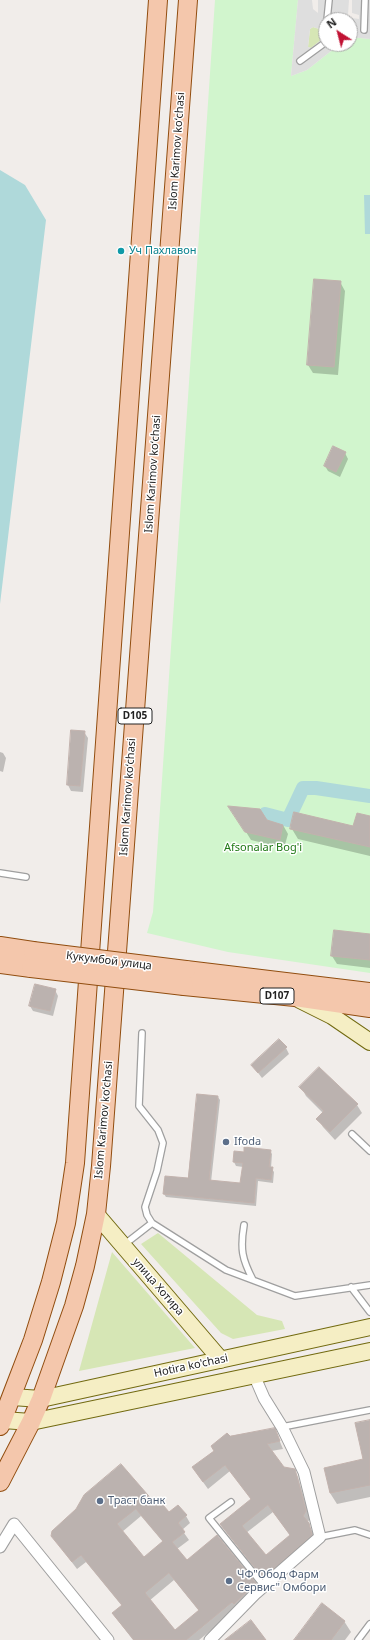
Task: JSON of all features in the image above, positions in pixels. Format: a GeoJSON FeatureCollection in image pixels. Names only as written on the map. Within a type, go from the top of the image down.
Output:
{"type":"FeatureCollection","features":[{"type":"Feature","properties":{"kind":"main road","name":"D105"},"geometry":{"type":"LineString","coordinates":[[2,1423],[33,1340],[59,1251],[66,1223],[75,1163],[133,252],[158,0]]}},
{"type":"Feature","properties":{"kind":"main road","name":"Islom Karimov koʻchasi"},"geometry":{"type":"LineString","coordinates":[[0,1482],[31,1422],[41,1399],[74,1306],[85,1266],[96,1214],[188,0]]}},
{"type":"Feature","properties":{"kind":"main road","name":"D107"},"geometry":{"type":"LineString","coordinates":[[0,946],[32,960]]}},
{"type":"Feature","properties":{"kind":"main road","name":"D107"},"geometry":{"type":"LineString","coordinates":[[0,964],[32,960]]}},
{"type":"Feature","properties":{"kind":"main road","name":"Кукумбой улица"},"geometry":{"type":"LineString","coordinates":[[32,960],[185,978]]}},
{"type":"Feature","properties":{"kind":"main road","name":"D107"},"geometry":{"type":"LineString","coordinates":[[185,978],[370,992]]}},
{"type":"Feature","properties":{"kind":"main road","name":"D107"},"geometry":{"type":"LineString","coordinates":[[185,978],[370,1008]]}},
{"type":"Feature","properties":{"kind":"main road"},"geometry":{"type":"LineString","coordinates":[[295,997],[332,1016],[370,1042]]}},
{"type":"Feature","properties":{"kind":"main road","name":"улица Хотира"},"geometry":{"type":"LineString","coordinates":[[96,1214],[221,1360]]}},
{"type":"Feature","properties":{"kind":"main road","name":"Hotira ko'chasi"},"geometry":{"type":"LineString","coordinates":[[12,1397],[41,1399],[370,1327]]}},
{"type":"Feature","properties":{"kind":"main road","name":"Hotira ko'chasi"},"geometry":{"type":"LineString","coordinates":[[2,1423],[31,1422],[370,1351]]}},
{"type":"Feature","properties":{"kind":"street"},"geometry":{"type":"LineString","coordinates":[[210,1640],[264,1586],[320,1537],[304,1472],[282,1427],[264,1398],[254,1376]]}},
{"type":"Feature","properties":{"kind":"street"},"geometry":{"type":"LineString","coordinates":[[0,1547],[14,1524],[108,1640]]}},
{"type":"Feature","properties":{"kind":"lane"},"geometry":{"type":"LineString","coordinates":[[328,12],[329,0]]}},
{"type":"Feature","properties":{"kind":"lane"},"geometry":{"type":"LineString","coordinates":[[364,30],[365,0]]}},
{"type":"Feature","properties":{"kind":"lane"},"geometry":{"type":"LineString","coordinates":[[300,61],[318,48]]}},
{"type":"Feature","properties":{"kind":"lane"},"geometry":{"type":"LineString","coordinates":[[0,873],[26,877]]}},
{"type":"Feature","properties":{"kind":"lane"},"geometry":{"type":"LineString","coordinates":[[142,1033],[139,1106],[158,1130],[163,1143],[157,1171],[146,1207],[147,1215],[152,1222],[226,1270],[295,1296],[370,1284]]}},
{"type":"Feature","properties":{"kind":"lane"},"geometry":{"type":"LineString","coordinates":[[352,1134],[370,1151]]}},
{"type":"Feature","properties":{"kind":"lane"},"geometry":{"type":"LineString","coordinates":[[123,1246],[152,1222]]}},
{"type":"Feature","properties":{"kind":"lane"},"geometry":{"type":"LineString","coordinates":[[244,1225],[242,1237],[243,1262],[254,1281]]}},
{"type":"Feature","properties":{"kind":"lane"},"geometry":{"type":"LineString","coordinates":[[351,1288],[370,1312]]}},
{"type":"Feature","properties":{"kind":"lane"},"geometry":{"type":"LineString","coordinates":[[282,1427],[370,1410]]}},
{"type":"Feature","properties":{"kind":"lane"},"geometry":{"type":"LineString","coordinates":[[231,1502],[209,1518],[264,1586]]}},
{"type":"Feature","properties":{"kind":"lane"},"geometry":{"type":"LineString","coordinates":[[320,1537],[355,1530],[370,1535]]}},
{"type":"Feature","properties":{"kind":"lane"},"geometry":{"type":"LineString","coordinates":[[358,1640],[370,1624]]}},
{"type":"Feature","properties":{"kind":"green space","name":"Afsonalar Bog'i"},"geometry":{"type":"Polygon","coordinates":[[[215,0],[298,0],[291,76],[307,70],[330,52],[358,52],[358,38],[370,39],[370,973],[228,952],[147,933],[153,912],[215,0]]]}},
{"type":"Feature","properties":{"kind":"green space"},"geometry":{"type":"Polygon","coordinates":[[[313,27],[318,29],[318,42],[311,48],[308,47],[310,29],[313,27]]]}},
{"type":"Feature","properties":{"kind":"green space"},"geometry":{"type":"Polygon","coordinates":[[[158,1233],[257,1315],[282,1321],[285,1329],[233,1339],[221,1333],[141,1244],[158,1233]]]}},
{"type":"Feature","properties":{"kind":"green space"},"geometry":{"type":"Polygon","coordinates":[[[112,1252],[195,1348],[79,1371],[112,1252]]]}},
{"type":"Feature","properties":{"kind":"shaded area"},"geometry":{"type":"Polygon","coordinates":[[[298,0],[312,0],[313,9],[318,13],[318,29],[313,27],[310,29],[308,47],[311,48],[318,42],[318,52],[330,52],[307,70],[291,76],[298,0]]]}},
{"type":"Feature","properties":{"kind":"shaded area"},"geometry":{"type":"Polygon","coordinates":[[[318,0],[349,0],[348,12],[318,12],[318,0]]]}},
{"type":"Feature","properties":{"kind":"shaded area"},"geometry":{"type":"Polygon","coordinates":[[[352,0],[370,0],[370,39],[358,38],[359,15],[358,12],[352,12],[352,0]]]}},
{"type":"Feature","properties":{"kind":"water"},"geometry":{"type":"Polygon","coordinates":[[[0,170],[25,185],[46,220],[0,604],[0,170]]]}},
{"type":"Feature","properties":{"kind":"water"},"geometry":{"type":"Polygon","coordinates":[[[364,195],[370,195],[370,234],[365,234],[364,195]]]}},
{"type":"Feature","properties":{"kind":"building"},"geometry":{"type":"Polygon","coordinates":[[[314,279],[341,281],[334,367],[307,365],[314,279]]]}},
{"type":"Feature","properties":{"kind":"building"},"geometry":{"type":"Polygon","coordinates":[[[333,446],[346,452],[336,472],[324,466],[333,446]]]}},
{"type":"Feature","properties":{"kind":"building"},"geometry":{"type":"Polygon","coordinates":[[[71,730],[85,731],[80,786],[67,785],[71,730]]]}},
{"type":"Feature","properties":{"kind":"building"},"geometry":{"type":"Polygon","coordinates":[[[228,806],[260,809],[267,820],[283,825],[280,840],[245,832],[228,806]]]}},
{"type":"Feature","properties":{"kind":"building"},"geometry":{"type":"Polygon","coordinates":[[[294,812],[353,826],[357,813],[370,816],[370,847],[290,829],[294,812]]]}},
{"type":"Feature","properties":{"kind":"building"},"geometry":{"type":"Polygon","coordinates":[[[334,930],[370,934],[370,960],[331,956],[334,930]]]}},
{"type":"Feature","properties":{"kind":"building"},"geometry":{"type":"Polygon","coordinates":[[[35,984],[56,989],[50,1011],[29,1006],[35,984]]]}},
{"type":"Feature","properties":{"kind":"building"},"geometry":{"type":"Polygon","coordinates":[[[279,1039],[287,1047],[258,1073],[251,1065],[279,1039]]]}},
{"type":"Feature","properties":{"kind":"building"},"geometry":{"type":"Polygon","coordinates":[[[319,1067],[358,1104],[330,1132],[316,1119],[324,1111],[299,1087],[319,1067]]]}},
{"type":"Feature","properties":{"kind":"building"},"geometry":{"type":"Polygon","coordinates":[[[197,1094],[218,1096],[209,1180],[240,1183],[243,1163],[233,1162],[234,1151],[244,1152],[244,1147],[271,1150],[269,1167],[273,1167],[271,1180],[256,1178],[254,1203],[163,1194],[165,1176],[188,1178],[197,1094]]]}},
{"type":"Feature","properties":{"kind":"building"},"geometry":{"type":"Polygon","coordinates":[[[370,1420],[370,1485],[330,1493],[324,1468],[363,1459],[355,1423],[370,1420]]]}},
{"type":"Feature","properties":{"kind":"building"},"geometry":{"type":"Polygon","coordinates":[[[275,1428],[280,1441],[267,1444],[284,1467],[295,1469],[306,1511],[303,1516],[309,1523],[312,1535],[263,1578],[220,1524],[251,1499],[225,1465],[203,1482],[192,1467],[214,1451],[211,1446],[227,1433],[230,1436],[275,1428]],[[268,1505],[242,1526],[266,1555],[290,1535],[268,1505]]]}},
{"type":"Feature","properties":{"kind":"building"},"geometry":{"type":"Polygon","coordinates":[[[121,1464],[154,1502],[158,1499],[169,1512],[178,1505],[187,1515],[178,1523],[185,1532],[172,1542],[187,1560],[217,1535],[256,1583],[234,1604],[232,1602],[186,1640],[134,1640],[112,1613],[122,1605],[81,1555],[72,1562],[51,1536],[52,1531],[76,1509],[84,1495],[121,1464]],[[136,1509],[117,1524],[144,1557],[163,1541],[136,1509]],[[169,1573],[145,1593],[175,1630],[199,1610],[169,1573]]]}},
{"type":"Feature","properties":{"kind":"building"},"geometry":{"type":"Polygon","coordinates":[[[322,1603],[345,1621],[331,1640],[294,1640],[322,1603]]]}},
{"type":"Feature","properties":{"kind":"building"},"geometry":{"type":"Polygon","coordinates":[[[251,1620],[266,1640],[225,1640],[251,1620]]]}},
{"type":"Feature","properties":{"kind":"waterway"},"geometry":{"type":"LineString","coordinates":[[265,814],[288,820],[303,788],[316,788],[370,796]]}},
{"type":"Feature","properties":{"kind":"place","name":"Уч Пахлавон"},"geometry":{"type":"Point","coordinates":[121,251]}},
{"type":"Feature","properties":{"kind":"place","name":"Ifoda"},"geometry":{"type":"Point","coordinates":[226,1142]}},
{"type":"Feature","properties":{"kind":"place","name":"Траст банк"},"geometry":{"type":"Point","coordinates":[100,1501]}},
{"type":"Feature","properties":{"kind":"place","name":"ЧФ\"Обод Фарм Сервис\" Омбори"},"geometry":{"type":"Point","coordinates":[229,1581]}}]}
